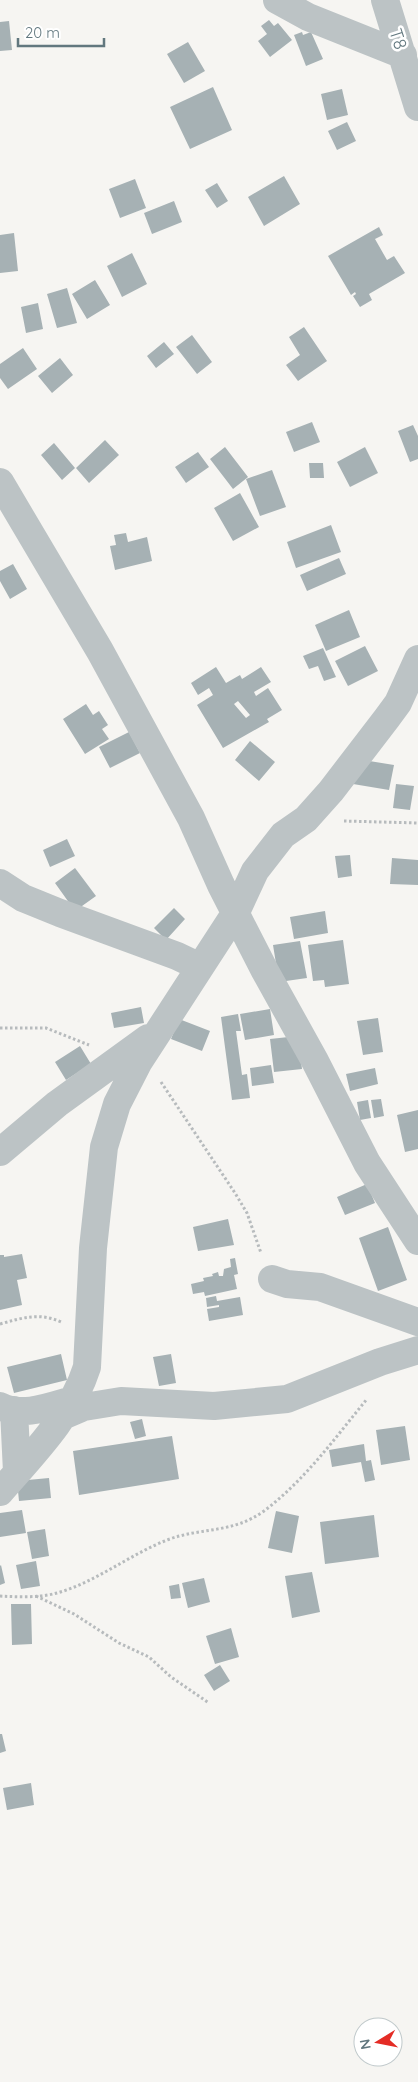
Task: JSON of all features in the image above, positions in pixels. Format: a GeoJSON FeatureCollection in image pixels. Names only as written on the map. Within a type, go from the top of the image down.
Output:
{"type":"FeatureCollection","features":[{"type":"Feature","properties":{"kind":"street"},"geometry":{"type":"LineString","coordinates":[[277,0],[308,17],[403,55]]}},
{"type":"Feature","properties":{"kind":"street","name":"T8"},"geometry":{"type":"LineString","coordinates":[[385,0],[418,107]]}},
{"type":"Feature","properties":{"kind":"street"},"geometry":{"type":"LineString","coordinates":[[0,482],[108,666],[191,818],[265,972],[316,1061],[367,1163],[418,1241]]}},
{"type":"Feature","properties":{"kind":"street"},"geometry":{"type":"LineString","coordinates":[[0,1152],[57,1104],[135,1057],[161,1028],[236,912],[255,872],[283,835],[306,819],[387,718],[398,703],[418,659]]}},
{"type":"Feature","properties":{"kind":"street"},"geometry":{"type":"LineString","coordinates":[[0,883],[23,898],[177,956],[200,968]]}},
{"type":"Feature","properties":{"kind":"street"},"geometry":{"type":"LineString","coordinates":[[9,1482],[68,1408],[87,1367],[93,1248],[106,1140],[116,1104],[135,1057]]}},
{"type":"Feature","properties":{"kind":"street"},"geometry":{"type":"LineString","coordinates":[[272,1279],[287,1284],[320,1287],[418,1322]]}},
{"type":"Feature","properties":{"kind":"street"},"geometry":{"type":"LineString","coordinates":[[9,1482],[7,1408],[68,1408],[114,1401],[214,1406],[288,1399],[380,1362],[418,1350]]}},
{"type":"Feature","properties":{"kind":"path"},"geometry":{"type":"LineString","coordinates":[[306,819],[418,823]]}},
{"type":"Feature","properties":{"kind":"path"},"geometry":{"type":"LineString","coordinates":[[0,1028],[46,1028],[105,1050],[135,1057],[155,1075],[198,1141],[236,1193],[247,1213],[272,1279]]}},
{"type":"Feature","properties":{"kind":"path"},"geometry":{"type":"LineString","coordinates":[[0,1324],[35,1316],[46,1316],[88,1337]]}},
{"type":"Feature","properties":{"kind":"path"},"geometry":{"type":"LineString","coordinates":[[0,1596],[56,1594],[73,1588],[168,1540],[227,1528],[253,1518],[299,1481],[369,1397]]}},
{"type":"Feature","properties":{"kind":"path"},"geometry":{"type":"LineString","coordinates":[[36,1596],[74,1614],[119,1643],[150,1657],[171,1677],[209,1703]]}},
{"type":"Feature","properties":{"kind":"building"},"geometry":{"type":"Polygon","coordinates":[[[269,20],[274,26],[278,23],[292,40],[270,57],[258,41],[267,34],[261,26],[269,20]]]}},
{"type":"Feature","properties":{"kind":"building"},"geometry":{"type":"Polygon","coordinates":[[[9,21],[12,50],[0,51],[0,22],[9,21]]]}},
{"type":"Feature","properties":{"kind":"building"},"geometry":{"type":"Polygon","coordinates":[[[302,32],[303,35],[311,32],[323,59],[306,66],[294,35],[302,32]]]}},
{"type":"Feature","properties":{"kind":"building"},"geometry":{"type":"Polygon","coordinates":[[[188,42],[205,71],[184,83],[167,54],[188,42]]]}},
{"type":"Feature","properties":{"kind":"building"},"geometry":{"type":"Polygon","coordinates":[[[213,87],[232,130],[190,149],[170,107],[213,87]]]}},
{"type":"Feature","properties":{"kind":"building"},"geometry":{"type":"Polygon","coordinates":[[[342,89],[348,115],[327,120],[321,94],[342,89]]]}},
{"type":"Feature","properties":{"kind":"building"},"geometry":{"type":"Polygon","coordinates":[[[347,122],[356,141],[337,150],[328,131],[347,122]]]}},
{"type":"Feature","properties":{"kind":"building"},"geometry":{"type":"Polygon","coordinates":[[[284,176],[300,204],[264,226],[248,197],[284,176]]]}},
{"type":"Feature","properties":{"kind":"building"},"geometry":{"type":"Polygon","coordinates":[[[135,179],[146,208],[120,218],[109,189],[135,179]]]}},
{"type":"Feature","properties":{"kind":"building"},"geometry":{"type":"Polygon","coordinates":[[[217,183],[228,201],[217,208],[205,190],[217,183]]]}},
{"type":"Feature","properties":{"kind":"building"},"geometry":{"type":"Polygon","coordinates":[[[174,201],[182,222],[152,234],[144,213],[174,201]]]}},
{"type":"Feature","properties":{"kind":"building"},"geometry":{"type":"Polygon","coordinates":[[[379,227],[383,235],[375,239],[387,260],[394,256],[405,273],[369,294],[372,300],[360,307],[353,296],[356,294],[355,292],[351,295],[328,256],[379,227]]]}},
{"type":"Feature","properties":{"kind":"building"},"geometry":{"type":"Polygon","coordinates":[[[14,233],[18,271],[0,273],[0,235],[14,233]]]}},
{"type":"Feature","properties":{"kind":"building"},"geometry":{"type":"Polygon","coordinates":[[[132,253],[147,284],[122,297],[107,266],[132,253]]]}},
{"type":"Feature","properties":{"kind":"building"},"geometry":{"type":"Polygon","coordinates":[[[95,280],[110,305],[87,319],[72,294],[95,280]]]}},
{"type":"Feature","properties":{"kind":"building"},"geometry":{"type":"Polygon","coordinates":[[[67,288],[77,323],[57,328],[47,294],[67,288]]]}},
{"type":"Feature","properties":{"kind":"building"},"geometry":{"type":"Polygon","coordinates":[[[38,303],[43,329],[26,333],[21,307],[38,303]]]}},
{"type":"Feature","properties":{"kind":"building"},"geometry":{"type":"Polygon","coordinates":[[[304,327],[327,361],[298,381],[286,365],[300,355],[289,337],[304,327]]]}},
{"type":"Feature","properties":{"kind":"building"},"geometry":{"type":"Polygon","coordinates":[[[192,335],[212,362],[197,374],[176,347],[192,335]]]}},
{"type":"Feature","properties":{"kind":"building"},"geometry":{"type":"Polygon","coordinates":[[[164,342],[174,354],[156,368],[147,356],[164,342]]]}},
{"type":"Feature","properties":{"kind":"building"},"geometry":{"type":"Polygon","coordinates":[[[23,348],[37,369],[8,389],[0,378],[0,364],[23,348]]]}},
{"type":"Feature","properties":{"kind":"building"},"geometry":{"type":"Polygon","coordinates":[[[60,358],[73,375],[52,393],[38,376],[60,358]]]}},
{"type":"Feature","properties":{"kind":"building"},"geometry":{"type":"Polygon","coordinates":[[[312,422],[320,442],[294,452],[286,432],[312,422]]]}},
{"type":"Feature","properties":{"kind":"building"},"geometry":{"type":"Polygon","coordinates":[[[413,425],[418,436],[418,459],[410,462],[398,431],[413,425]]]}},
{"type":"Feature","properties":{"kind":"building"},"geometry":{"type":"Polygon","coordinates":[[[105,440],[119,455],[89,483],[76,468],[105,440]]]}},
{"type":"Feature","properties":{"kind":"building"},"geometry":{"type":"Polygon","coordinates":[[[54,443],[75,468],[62,480],[41,455],[54,443]]]}},
{"type":"Feature","properties":{"kind":"building"},"geometry":{"type":"Polygon","coordinates":[[[225,447],[248,477],[233,489],[210,459],[225,447]]]}},
{"type":"Feature","properties":{"kind":"building"},"geometry":{"type":"Polygon","coordinates":[[[365,447],[378,473],[350,487],[337,462],[365,447]]]}},
{"type":"Feature","properties":{"kind":"building"},"geometry":{"type":"Polygon","coordinates":[[[198,452],[209,467],[186,483],[175,467],[198,452]]]}},
{"type":"Feature","properties":{"kind":"building"},"geometry":{"type":"Polygon","coordinates":[[[309,463],[323,463],[324,478],[310,478],[309,463]]]}},
{"type":"Feature","properties":{"kind":"building"},"geometry":{"type":"Polygon","coordinates":[[[272,470],[286,507],[260,516],[246,479],[272,470]]]}},
{"type":"Feature","properties":{"kind":"building"},"geometry":{"type":"Polygon","coordinates":[[[240,493],[259,527],[233,541],[214,508],[240,493]]]}},
{"type":"Feature","properties":{"kind":"building"},"geometry":{"type":"Polygon","coordinates":[[[331,525],[341,552],[296,568],[287,542],[331,525]]]}},
{"type":"Feature","properties":{"kind":"building"},"geometry":{"type":"Polygon","coordinates":[[[126,533],[128,542],[147,537],[152,561],[115,570],[110,546],[116,545],[114,535],[126,533]]]}},
{"type":"Feature","properties":{"kind":"building"},"geometry":{"type":"Polygon","coordinates":[[[339,558],[346,574],[307,591],[300,575],[339,558]]]}},
{"type":"Feature","properties":{"kind":"building"},"geometry":{"type":"Polygon","coordinates":[[[13,564],[27,589],[10,599],[0,581],[0,571],[13,564]]]}},
{"type":"Feature","properties":{"kind":"building"},"geometry":{"type":"Polygon","coordinates":[[[349,610],[360,637],[326,651],[315,625],[349,610]]]}},
{"type":"Feature","properties":{"kind":"building"},"geometry":{"type":"Polygon","coordinates":[[[365,646],[378,671],[348,686],[335,661],[365,646]]]}},
{"type":"Feature","properties":{"kind":"building"},"geometry":{"type":"Polygon","coordinates":[[[323,648],[336,677],[324,681],[318,666],[309,669],[303,656],[323,648]]]}},
{"type":"Feature","properties":{"kind":"building"},"geometry":{"type":"Polygon","coordinates":[[[216,667],[226,683],[240,675],[242,679],[261,667],[271,682],[254,692],[256,696],[268,688],[282,710],[267,719],[269,722],[223,748],[197,705],[213,695],[209,688],[198,695],[191,683],[216,667]],[[238,701],[234,704],[246,718],[250,715],[238,701]]]}},
{"type":"Feature","properties":{"kind":"building"},"geometry":{"type":"Polygon","coordinates":[[[86,704],[93,715],[99,711],[108,725],[102,729],[109,739],[85,754],[63,719],[86,704]]]}},
{"type":"Feature","properties":{"kind":"building"},"geometry":{"type":"Polygon","coordinates":[[[129,732],[140,753],[110,768],[99,747],[129,732]]]}},
{"type":"Feature","properties":{"kind":"building"},"geometry":{"type":"Polygon","coordinates":[[[250,741],[275,762],[259,781],[235,760],[250,741]]]}},
{"type":"Feature","properties":{"kind":"building"},"geometry":{"type":"Polygon","coordinates":[[[357,759],[394,765],[389,790],[353,784],[357,759]]]}},
{"type":"Feature","properties":{"kind":"building"},"geometry":{"type":"Polygon","coordinates":[[[396,784],[414,786],[410,810],[393,808],[396,784]]]}},
{"type":"Feature","properties":{"kind":"building"},"geometry":{"type":"Polygon","coordinates":[[[67,839],[75,856],[50,867],[43,850],[67,839]]]}},
{"type":"Feature","properties":{"kind":"building"},"geometry":{"type":"Polygon","coordinates":[[[350,855],[352,876],[338,878],[335,856],[350,855]]]}},
{"type":"Feature","properties":{"kind":"building"},"geometry":{"type":"Polygon","coordinates":[[[392,858],[418,860],[418,885],[390,884],[392,858]]]}},
{"type":"Feature","properties":{"kind":"building"},"geometry":{"type":"Polygon","coordinates":[[[75,868],[96,896],[75,911],[55,883],[75,868]]]}},
{"type":"Feature","properties":{"kind":"building"},"geometry":{"type":"Polygon","coordinates":[[[174,908],[185,919],[166,940],[154,928],[174,908]]]}},
{"type":"Feature","properties":{"kind":"building"},"geometry":{"type":"Polygon","coordinates":[[[325,911],[328,933],[294,939],[290,917],[325,911]]]}},
{"type":"Feature","properties":{"kind":"building"},"geometry":{"type":"Polygon","coordinates":[[[343,940],[349,984],[325,987],[324,980],[313,981],[308,945],[343,940]]]}},
{"type":"Feature","properties":{"kind":"building"},"geometry":{"type":"Polygon","coordinates":[[[300,941],[307,978],[279,982],[273,945],[300,941]]]}},
{"type":"Feature","properties":{"kind":"building"},"geometry":{"type":"Polygon","coordinates":[[[141,1007],[144,1023],[114,1028],[111,1013],[141,1007]]]}},
{"type":"Feature","properties":{"kind":"building"},"geometry":{"type":"Polygon","coordinates":[[[270,1009],[274,1035],[245,1040],[240,1014],[270,1009]]]}},
{"type":"Feature","properties":{"kind":"building"},"geometry":{"type":"Polygon","coordinates":[[[238,1014],[241,1031],[236,1031],[242,1075],[247,1074],[250,1098],[232,1100],[221,1017],[238,1014]]]}},
{"type":"Feature","properties":{"kind":"building"},"geometry":{"type":"Polygon","coordinates":[[[378,1018],[383,1052],[363,1055],[357,1021],[378,1018]]]}},
{"type":"Feature","properties":{"kind":"building"},"geometry":{"type":"Polygon","coordinates":[[[179,1019],[210,1031],[202,1051],[171,1039],[179,1019]]]}},
{"type":"Feature","properties":{"kind":"building"},"geometry":{"type":"Polygon","coordinates":[[[298,1036],[302,1069],[274,1072],[270,1039],[298,1036]]]}},
{"type":"Feature","properties":{"kind":"building"},"geometry":{"type":"Polygon","coordinates":[[[80,1046],[91,1064],[66,1080],[55,1062],[80,1046]]]}},
{"type":"Feature","properties":{"kind":"building"},"geometry":{"type":"Polygon","coordinates":[[[271,1065],[274,1083],[252,1086],[250,1068],[271,1065]]]}},
{"type":"Feature","properties":{"kind":"building"},"geometry":{"type":"Polygon","coordinates":[[[375,1068],[378,1084],[350,1091],[346,1074],[375,1068]]]}},
{"type":"Feature","properties":{"kind":"building"},"geometry":{"type":"Polygon","coordinates":[[[381,1099],[384,1116],[374,1118],[371,1100],[381,1099]]]}},
{"type":"Feature","properties":{"kind":"building"},"geometry":{"type":"Polygon","coordinates":[[[368,1100],[371,1118],[360,1120],[357,1102],[368,1100]]]}},
{"type":"Feature","properties":{"kind":"building"},"geometry":{"type":"Polygon","coordinates":[[[418,1110],[418,1149],[405,1152],[397,1115],[418,1110]]]}},
{"type":"Feature","properties":{"kind":"building"},"geometry":{"type":"Polygon","coordinates":[[[367,1184],[375,1203],[345,1215],[337,1197],[367,1184]]]}},
{"type":"Feature","properties":{"kind":"building"},"geometry":{"type":"Polygon","coordinates":[[[228,1219],[234,1245],[198,1251],[193,1227],[228,1219]]]}},
{"type":"Feature","properties":{"kind":"building"},"geometry":{"type":"Polygon","coordinates":[[[388,1227],[407,1280],[378,1291],[359,1238],[388,1227]]]}},
{"type":"Feature","properties":{"kind":"building"},"geometry":{"type":"Polygon","coordinates":[[[22,1254],[27,1278],[17,1280],[22,1305],[0,1310],[0,1255],[4,1255],[4,1257],[22,1254]]]}},
{"type":"Feature","properties":{"kind":"building"},"geometry":{"type":"Polygon","coordinates":[[[235,1258],[238,1274],[234,1275],[237,1289],[205,1296],[204,1292],[193,1294],[191,1284],[204,1281],[203,1278],[213,1276],[212,1274],[218,1272],[219,1276],[223,1276],[224,1269],[231,1267],[230,1259],[235,1258]]]}},
{"type":"Feature","properties":{"kind":"building"},"geometry":{"type":"Polygon","coordinates":[[[216,1296],[217,1301],[240,1297],[243,1315],[209,1321],[207,1309],[219,1307],[219,1305],[207,1307],[206,1298],[216,1296]]]}},
{"type":"Feature","properties":{"kind":"building"},"geometry":{"type":"Polygon","coordinates":[[[61,1354],[67,1380],[14,1393],[7,1367],[61,1354]]]}},
{"type":"Feature","properties":{"kind":"building"},"geometry":{"type":"Polygon","coordinates":[[[171,1354],[176,1383],[159,1386],[153,1357],[171,1354]]]}},
{"type":"Feature","properties":{"kind":"building"},"geometry":{"type":"Polygon","coordinates":[[[142,1419],[146,1436],[135,1439],[130,1422],[142,1419]]]}},
{"type":"Feature","properties":{"kind":"building"},"geometry":{"type":"Polygon","coordinates":[[[405,1426],[410,1460],[381,1465],[376,1430],[405,1426]]]}},
{"type":"Feature","properties":{"kind":"building"},"geometry":{"type":"Polygon","coordinates":[[[172,1436],[179,1479],[79,1495],[73,1451],[172,1436]]]}},
{"type":"Feature","properties":{"kind":"building"},"geometry":{"type":"Polygon","coordinates":[[[364,1444],[366,1461],[371,1460],[375,1480],[365,1482],[361,1462],[332,1467],[329,1450],[364,1444]]]}},
{"type":"Feature","properties":{"kind":"building"},"geometry":{"type":"Polygon","coordinates":[[[49,1478],[51,1498],[19,1501],[17,1481],[49,1478]]]}},
{"type":"Feature","properties":{"kind":"building"},"geometry":{"type":"Polygon","coordinates":[[[22,1510],[26,1533],[0,1537],[0,1513],[22,1510]]]}},
{"type":"Feature","properties":{"kind":"building"},"geometry":{"type":"Polygon","coordinates":[[[276,1511],[299,1516],[292,1553],[268,1548],[276,1511]]]}},
{"type":"Feature","properties":{"kind":"building"},"geometry":{"type":"Polygon","coordinates":[[[374,1515],[379,1557],[325,1564],[320,1522],[374,1515]]]}},
{"type":"Feature","properties":{"kind":"building"},"geometry":{"type":"Polygon","coordinates":[[[45,1529],[49,1556],[32,1559],[27,1532],[45,1529]]]}},
{"type":"Feature","properties":{"kind":"building"},"geometry":{"type":"Polygon","coordinates":[[[36,1561],[40,1586],[21,1589],[16,1565],[36,1561]]]}},
{"type":"Feature","properties":{"kind":"building"},"geometry":{"type":"Polygon","coordinates":[[[0,1566],[5,1583],[0,1585],[0,1566]]]}},
{"type":"Feature","properties":{"kind":"building"},"geometry":{"type":"Polygon","coordinates":[[[312,1572],[320,1612],[292,1618],[285,1576],[312,1572]]]}},
{"type":"Feature","properties":{"kind":"building"},"geometry":{"type":"Polygon","coordinates":[[[204,1578],[210,1602],[188,1608],[182,1583],[204,1578]]]}},
{"type":"Feature","properties":{"kind":"building"},"geometry":{"type":"Polygon","coordinates":[[[179,1584],[181,1598],[171,1599],[169,1586],[179,1584]]]}},
{"type":"Feature","properties":{"kind":"building"},"geometry":{"type":"Polygon","coordinates":[[[11,1604],[31,1604],[32,1644],[12,1645],[11,1604]]]}},
{"type":"Feature","properties":{"kind":"building"},"geometry":{"type":"Polygon","coordinates":[[[231,1628],[239,1657],[215,1664],[206,1636],[231,1628]]]}},
{"type":"Feature","properties":{"kind":"building"},"geometry":{"type":"Polygon","coordinates":[[[220,1665],[230,1681],[214,1691],[204,1675],[220,1665]]]}},
{"type":"Feature","properties":{"kind":"building"},"geometry":{"type":"Polygon","coordinates":[[[0,1734],[2,1734],[6,1751],[0,1753],[0,1734]]]}},
{"type":"Feature","properties":{"kind":"building"},"geometry":{"type":"Polygon","coordinates":[[[31,1783],[34,1805],[7,1810],[3,1788],[31,1783]]]}}]}
